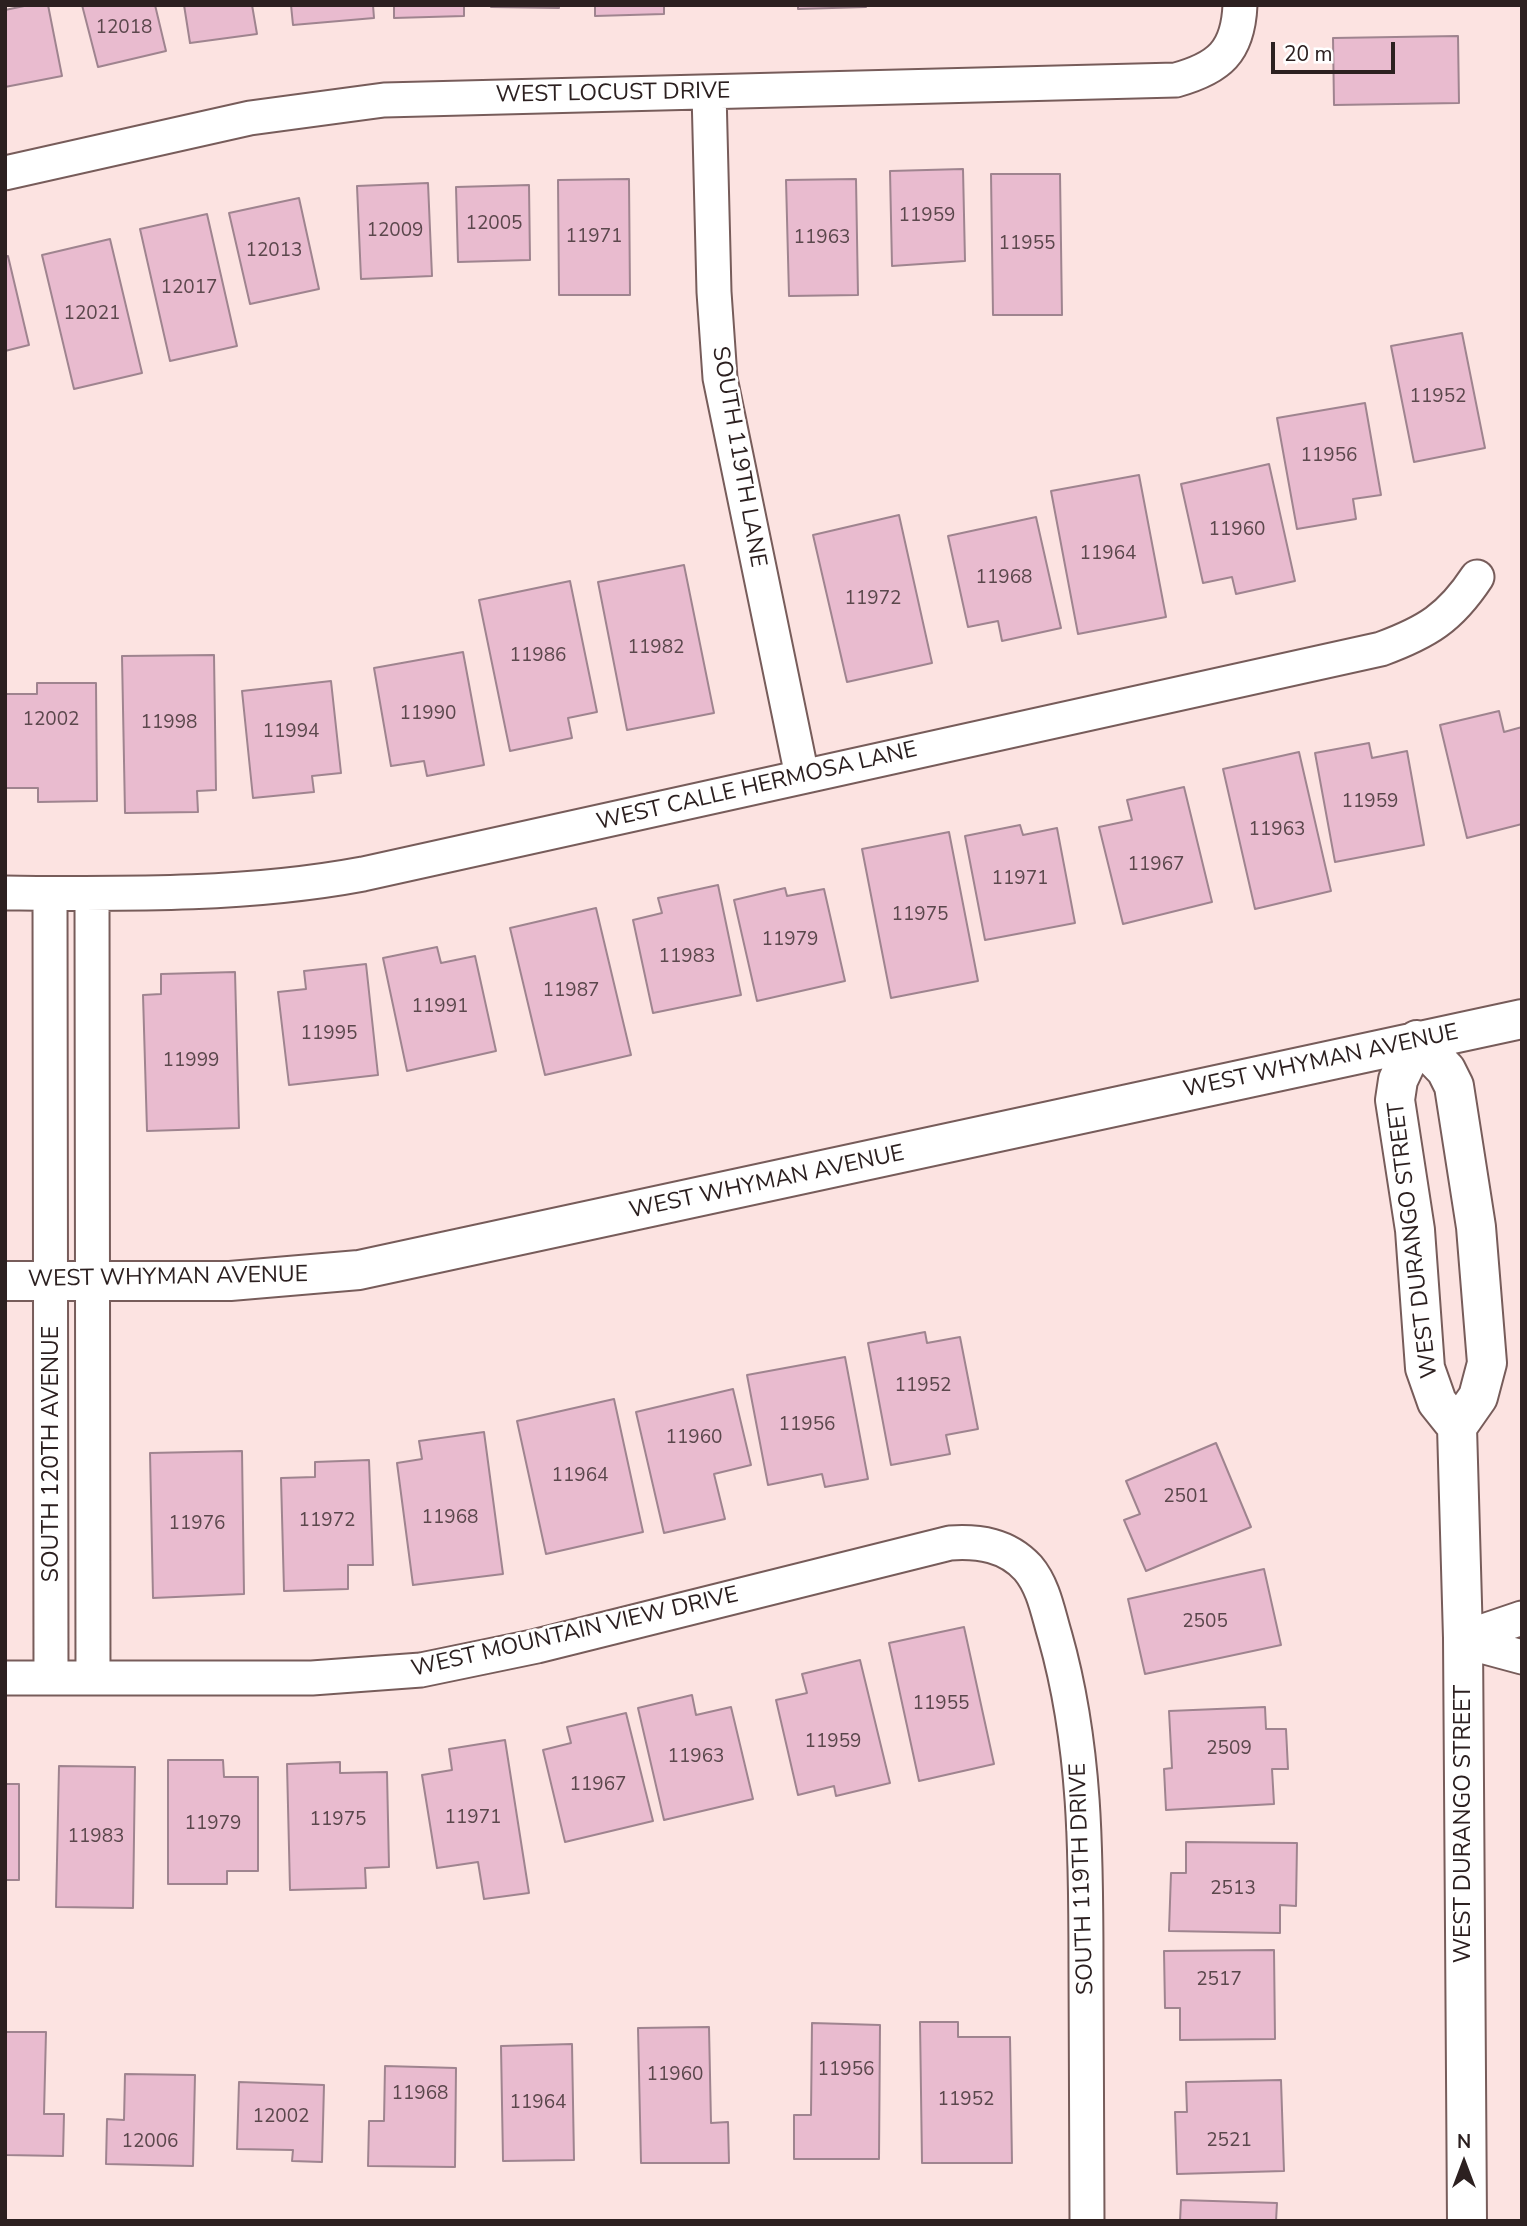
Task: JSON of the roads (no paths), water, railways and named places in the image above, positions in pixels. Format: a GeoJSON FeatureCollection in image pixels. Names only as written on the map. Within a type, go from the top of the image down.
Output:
{"type":"FeatureCollection","features":[{"type":"Feature","properties":{"kind":"street","name":"WEST LOCUST DRIVE"},"geometry":{"type":"LineString","coordinates":[[5,173],[207,127],[316,107],[426,98],[1150,83],[1176,80],[1203,73],[1223,59],[1234,40],[1240,5]]}},
{"type":"Feature","properties":{"kind":"street","name":"SOUTH 119TH LANE"},"geometry":{"type":"LineString","coordinates":[[709,92],[715,303],[720,378],[802,776]]}},
{"type":"Feature","properties":{"kind":"street","name":"WEST CALLE HERMOSA LANE"},"geometry":{"type":"LineString","coordinates":[[5,893],[197,894],[319,883],[1381,649],[1412,638],[1439,623],[1461,601],[1477,577]]}},
{"type":"Feature","properties":{"kind":"street","name":"SOUTH 120TH AVENUE"},"geometry":{"type":"LineString","coordinates":[[50,894],[51,1678]]}},
{"type":"Feature","properties":{"kind":"street","name":"SOUTH 120TH AVENUE"},"geometry":{"type":"LineString","coordinates":[[92,894],[93,1678]]}},
{"type":"Feature","properties":{"kind":"street","name":"WEST WHYMAN AVENUE"},"geometry":{"type":"LineString","coordinates":[[5,1281],[230,1281],[359,1270],[1522,1018]]}},
{"type":"Feature","properties":{"kind":"street","name":"WEST DURANGO STREET"},"geometry":{"type":"LineString","coordinates":[[1417,1040],[1398,1080],[1395,1100],[1415,1230],[1425,1367],[1437,1402],[1457,1427],[1464,1638],[1467,2221]]}},
{"type":"Feature","properties":{"kind":"street"},"geometry":{"type":"LineString","coordinates":[[1417,1040],[1440,1063],[1454,1086],[1476,1227],[1487,1363],[1478,1397],[1457,1427]]}},
{"type":"Feature","properties":{"kind":"street","name":"WEST MOUNTAIN VIEW DRIVE"},"geometry":{"type":"LineString","coordinates":[[5,1678],[312,1678],[421,1670],[537,1646],[950,1543],[991,1545],[1011,1553]]}},
{"type":"Feature","properties":{"kind":"street","name":"SOUTH 119TH DRIVE"},"geometry":{"type":"LineString","coordinates":[[1011,1553],[1038,1583],[1045,1602],[1066,1678],[1079,1751],[1086,1850],[1087,2221]]}},
{"type":"Feature","properties":{"kind":"street"},"geometry":{"type":"LineString","coordinates":[[1464,1638],[1522,1618]]}},
{"type":"Feature","properties":{"kind":"street"},"geometry":{"type":"LineString","coordinates":[[1464,1638],[1522,1657]]}}]}
